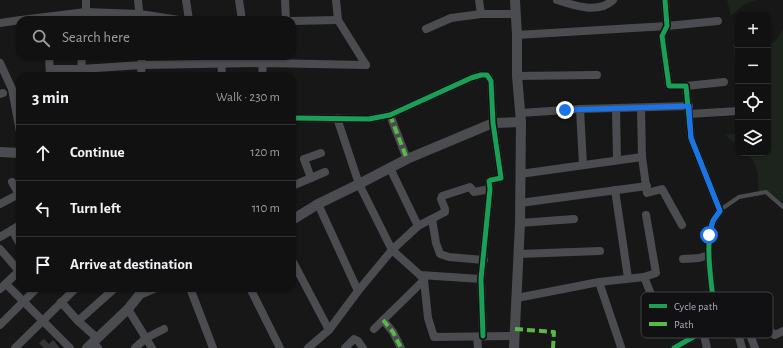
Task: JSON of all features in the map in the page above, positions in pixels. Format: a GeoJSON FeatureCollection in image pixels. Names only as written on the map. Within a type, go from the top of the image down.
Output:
{"type":"FeatureCollection","features":[{"type":"Feature","properties":{"kind":"street"},"geometry":{"type":"LineString","coordinates":[[86,0],[86,16]]}},
{"type":"Feature","properties":{"kind":"street"},"geometry":{"type":"LineString","coordinates":[[138,0],[140,16]]}},
{"type":"Feature","properties":{"kind":"street"},"geometry":{"type":"LineString","coordinates":[[186,0],[188,16]]}},
{"type":"Feature","properties":{"kind":"street"},"geometry":{"type":"LineString","coordinates":[[239,0],[241,16]]}},
{"type":"Feature","properties":{"kind":"street"},"geometry":{"type":"LineString","coordinates":[[285,0],[286,16]]}},
{"type":"Feature","properties":{"kind":"street"},"geometry":{"type":"LineString","coordinates":[[49,60],[50,72],[81,72],[142,65],[221,60],[263,63],[366,65],[338,20],[336,0]]}},
{"type":"Feature","properties":{"kind":"street"},"geometry":{"type":"LineString","coordinates":[[479,0],[481,14]]}},
{"type":"Feature","properties":{"kind":"street"},"geometry":{"type":"LineString","coordinates":[[514,348],[520,223],[520,117],[517,76],[515,0]]}},
{"type":"Feature","properties":{"kind":"street"},"geometry":{"type":"LineString","coordinates":[[557,0],[583,7],[598,8],[608,5],[613,0]]}},
{"type":"Feature","properties":{"kind":"street"},"geometry":{"type":"LineString","coordinates":[[665,0],[667,26],[662,36],[669,86],[686,86],[724,82]]}},
{"type":"Feature","properties":{"kind":"street"},"geometry":{"type":"LineString","coordinates":[[426,29],[451,18],[481,14],[516,14]]}},
{"type":"Feature","properties":{"kind":"street"},"geometry":{"type":"LineString","coordinates":[[296,22],[338,20]]}},
{"type":"Feature","properties":{"kind":"street"},"geometry":{"type":"LineString","coordinates":[[0,23],[16,21]]}},
{"type":"Feature","properties":{"kind":"street"},"geometry":{"type":"LineString","coordinates":[[517,35],[667,26],[718,21]]}},
{"type":"Feature","properties":{"kind":"street"},"geometry":{"type":"LineString","coordinates":[[81,72],[82,60]]}},
{"type":"Feature","properties":{"kind":"street"},"geometry":{"type":"LineString","coordinates":[[141,72],[142,60]]}},
{"type":"Feature","properties":{"kind":"street"},"geometry":{"type":"LineString","coordinates":[[221,60],[222,72]]}},
{"type":"Feature","properties":{"kind":"street"},"geometry":{"type":"LineString","coordinates":[[0,63],[12,90],[16,111]]}},
{"type":"Feature","properties":{"kind":"street"},"geometry":{"type":"LineString","coordinates":[[262,72],[263,63]]}},
{"type":"Feature","properties":{"kind":"street"},"geometry":{"type":"LineString","coordinates":[[296,118],[368,119],[390,115],[472,78],[485,74],[491,81],[493,123],[501,178],[489,181],[490,189],[481,279],[480,337],[478,348]]}},
{"type":"Feature","properties":{"kind":"street"},"geometry":{"type":"LineString","coordinates":[[517,76],[597,75]]}},
{"type":"Feature","properties":{"kind":"street"},"geometry":{"type":"LineString","coordinates":[[686,86],[691,138],[720,211],[713,221],[709,235],[709,255],[713,292]]}},
{"type":"Feature","properties":{"kind":"street"},"geometry":{"type":"LineString","coordinates":[[641,108],[642,157],[647,193],[662,189],[682,225]]}},
{"type":"Feature","properties":{"kind":"street"},"geometry":{"type":"LineString","coordinates":[[296,218],[318,204],[407,159],[493,123],[520,117],[580,109],[641,108],[735,111]]}},
{"type":"Feature","properties":{"kind":"street"},"geometry":{"type":"LineString","coordinates":[[580,109],[583,165]]}},
{"type":"Feature","properties":{"kind":"street"},"geometry":{"type":"LineString","coordinates":[[616,109],[617,160]]}},
{"type":"Feature","properties":{"kind":"street"},"geometry":{"type":"LineString","coordinates":[[390,115],[407,159]]}},
{"type":"Feature","properties":{"kind":"street"},"geometry":{"type":"LineString","coordinates":[[337,118],[359,184],[392,250],[422,278],[428,318],[434,337],[514,336]]}},
{"type":"Feature","properties":{"kind":"street"},"geometry":{"type":"LineString","coordinates":[[0,152],[16,153]]}},
{"type":"Feature","properties":{"kind":"street"},"geometry":{"type":"LineString","coordinates":[[311,178],[304,159],[320,153]]}},
{"type":"Feature","properties":{"kind":"street"},"geometry":{"type":"LineString","coordinates":[[520,174],[642,157]]}},
{"type":"Feature","properties":{"kind":"street"},"geometry":{"type":"LineString","coordinates":[[390,168],[418,226]]}},
{"type":"Feature","properties":{"kind":"street"},"geometry":{"type":"LineString","coordinates":[[296,184],[324,172]]}},
{"type":"Feature","properties":{"kind":"street"},"geometry":{"type":"LineString","coordinates":[[12,182],[16,188]]}},
{"type":"Feature","properties":{"kind":"street"},"geometry":{"type":"LineString","coordinates":[[520,203],[647,186]]}},
{"type":"Feature","properties":{"kind":"street"},"geometry":{"type":"LineString","coordinates":[[308,348],[329,330],[358,290],[392,250],[418,226],[445,210],[441,199],[442,196],[470,187],[474,192],[490,189]]}},
{"type":"Feature","properties":{"kind":"street"},"geometry":{"type":"LineString","coordinates":[[615,190],[628,278]]}},
{"type":"Feature","properties":{"kind":"street"},"geometry":{"type":"LineString","coordinates":[[0,204],[16,197]]}},
{"type":"Feature","properties":{"kind":"street"},"geometry":{"type":"LineString","coordinates":[[318,204],[358,290]]}},
{"type":"Feature","properties":{"kind":"street"},"geometry":{"type":"LineString","coordinates":[[517,298],[599,282],[644,277],[656,272],[646,215]]}},
{"type":"Feature","properties":{"kind":"street"},"geometry":{"type":"LineString","coordinates":[[432,219],[436,243],[440,254],[449,257],[484,260]]}},
{"type":"Feature","properties":{"kind":"street"},"geometry":{"type":"LineString","coordinates":[[520,223],[574,219]]}},
{"type":"Feature","properties":{"kind":"street"},"geometry":{"type":"LineString","coordinates":[[0,237],[16,227]]}},
{"type":"Feature","properties":{"kind":"street"},"geometry":{"type":"LineString","coordinates":[[12,230],[16,237]]}},
{"type":"Feature","properties":{"kind":"street"},"geometry":{"type":"LineString","coordinates":[[0,249],[16,267]]}},
{"type":"Feature","properties":{"kind":"street"},"geometry":{"type":"LineString","coordinates":[[518,254],[600,251]]}},
{"type":"Feature","properties":{"kind":"street"},"geometry":{"type":"LineString","coordinates":[[683,259],[699,258],[709,255]]}},
{"type":"Feature","properties":{"kind":"street"},"geometry":{"type":"LineString","coordinates":[[296,268],[329,330]]}},
{"type":"Feature","properties":{"kind":"street"},"geometry":{"type":"LineString","coordinates":[[16,273],[3,287],[23,302],[70,348]]}},
{"type":"Feature","properties":{"kind":"street"},"geometry":{"type":"LineString","coordinates":[[644,277],[650,292]]}},
{"type":"Feature","properties":{"kind":"street"},"geometry":{"type":"LineString","coordinates":[[374,329],[422,278],[481,279]]}},
{"type":"Feature","properties":{"kind":"street"},"geometry":{"type":"LineString","coordinates":[[599,282],[621,347]]}},
{"type":"Feature","properties":{"kind":"street"},"geometry":{"type":"LineString","coordinates":[[0,325],[33,292]]}},
{"type":"Feature","properties":{"kind":"street"},"geometry":{"type":"LineString","coordinates":[[14,348],[41,320],[72,292]]}},
{"type":"Feature","properties":{"kind":"street"},"geometry":{"type":"LineString","coordinates":[[78,320],[110,292]]}},
{"type":"Feature","properties":{"kind":"street"},"geometry":{"type":"LineString","coordinates":[[61,302],[78,320],[94,344],[128,309],[136,292]]}},
{"type":"Feature","properties":{"kind":"street"},"geometry":{"type":"LineString","coordinates":[[192,292],[213,348]]}},
{"type":"Feature","properties":{"kind":"street"},"geometry":{"type":"LineString","coordinates":[[252,292],[280,348]]}},
{"type":"Feature","properties":{"kind":"street"},"geometry":{"type":"LineString","coordinates":[[128,309],[152,348]]}},
{"type":"Feature","properties":{"kind":"street"},"geometry":{"type":"LineString","coordinates":[[383,320],[393,332],[401,348]]}},
{"type":"Feature","properties":{"kind":"street"},"geometry":{"type":"LineString","coordinates":[[135,348],[146,338],[164,329]]}},
{"type":"Feature","properties":{"kind":"street"},"geometry":{"type":"LineString","coordinates":[[773,333],[775,335],[783,331]]}},
{"type":"Feature","properties":{"kind":"street"},"geometry":{"type":"LineString","coordinates":[[674,348],[691,338]]}},
{"type":"Feature","properties":{"kind":"street"},"geometry":{"type":"LineString","coordinates":[[705,338],[707,348]]}},
{"type":"Feature","properties":{"kind":"street"},"geometry":{"type":"LineString","coordinates":[[739,338],[742,348]]}},
{"type":"Feature","properties":{"kind":"street"},"geometry":{"type":"LineString","coordinates":[[751,338],[755,348]]}},
{"type":"Feature","properties":{"kind":"street"},"geometry":{"type":"LineString","coordinates":[[345,348],[354,339],[364,348]]}},
{"type":"Feature","properties":{"kind":"lane"},"geometry":{"type":"LineString","coordinates":[[720,211],[739,197],[766,192],[783,207]]}},
{"type":"Feature","properties":{"kind":"shaded area"},"geometry":{"type":"Polygon","coordinates":[[[727,0],[757,0],[743,5],[731,16],[727,0]]]}},
{"type":"Feature","properties":{"kind":"shaded area"},"geometry":{"type":"Polygon","coordinates":[[[783,29],[783,203],[769,194],[758,191],[757,170],[749,156],[771,156],[771,43],[777,39],[783,29]]]}},
{"type":"Feature","properties":{"kind":"shaded area"},"geometry":{"type":"Polygon","coordinates":[[[733,44],[735,44],[735,63],[733,44]]]}},
{"type":"Feature","properties":{"kind":"shaded area"},"geometry":{"type":"Polygon","coordinates":[[[735,133],[735,143],[725,135],[735,133]]]}},
{"type":"Feature","properties":{"kind":"building"},"geometry":{"type":"Polygon","coordinates":[[[44,339],[49,344],[53,340],[60,348],[44,348],[39,343],[44,339]]]}},
{"type":"Feature","properties":{"kind":"marked path"},"geometry":{"type":"LineString","coordinates":[[390,115],[407,159]]}},
{"type":"Feature","properties":{"kind":"marked path"},"geometry":{"type":"LineString","coordinates":[[383,320],[393,332],[401,348]]}},
{"type":"Feature","properties":{"kind":"marked path"},"geometry":{"type":"LineString","coordinates":[[515,329],[554,332],[553,348]]}},
{"type":"Feature","properties":{"kind":"cycle path"},"geometry":{"type":"LineString","coordinates":[[665,0],[667,26],[662,36],[669,86],[686,86],[691,138],[720,211],[715,217],[710,231],[709,257],[712,292]]}},
{"type":"Feature","properties":{"kind":"cycle path"},"geometry":{"type":"LineString","coordinates":[[296,118],[369,119],[390,115],[471,78],[487,75],[491,81],[493,123],[501,178],[489,181],[490,189],[481,279],[483,336]]}},
{"type":"Feature","properties":{"kind":"cycle path"},"geometry":{"type":"LineString","coordinates":[[674,348],[692,338]]}},
{"type":"Feature","properties":{"kind":"route"},"geometry":{"type":"LineString","coordinates":[[565,110],[689,106],[691,138],[720,211],[713,221],[709,235]]}}]}
